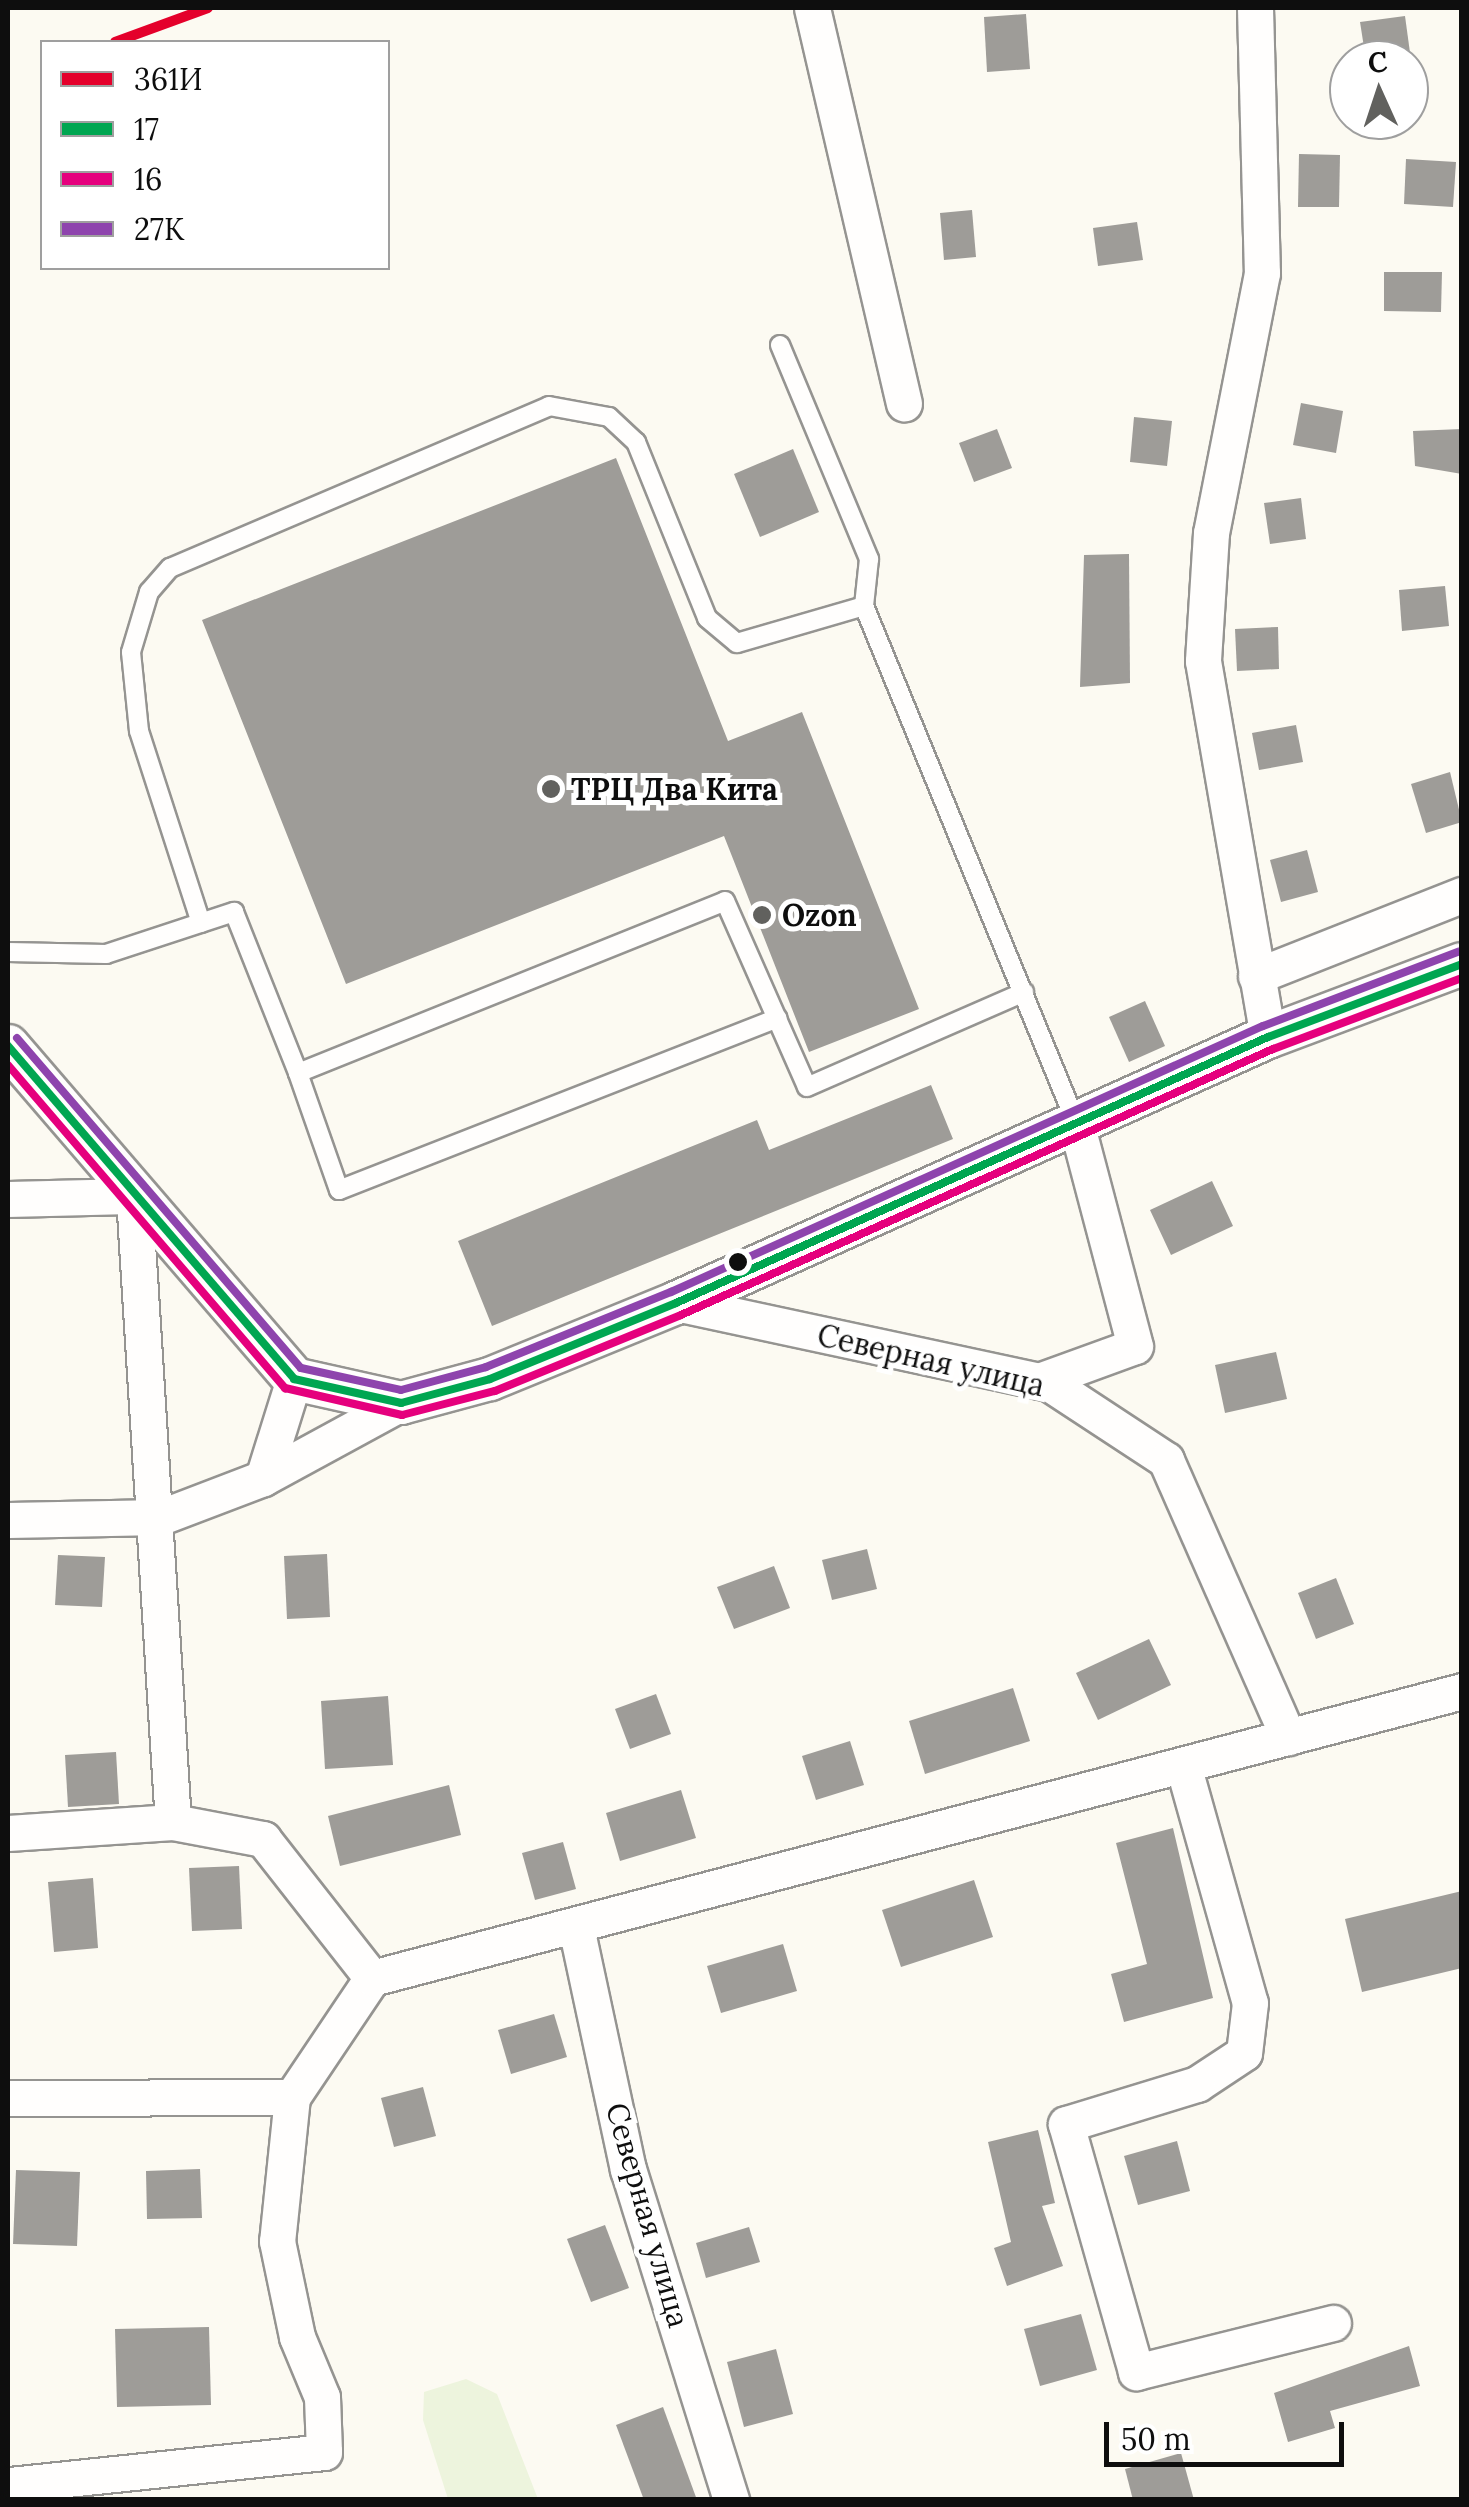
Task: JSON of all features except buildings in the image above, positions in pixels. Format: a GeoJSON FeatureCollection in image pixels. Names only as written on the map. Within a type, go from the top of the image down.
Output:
{"type":"FeatureCollection","features":[{"type":"Feature","properties":{"kind":"street"},"geometry":{"type":"LineString","coordinates":[[812,8],[904,403]]}},
{"type":"Feature","properties":{"kind":"street"},"geometry":{"type":"LineString","coordinates":[[1255,8],[1262,273],[1211,533],[1203,660],[1268,1037]]}},
{"type":"Feature","properties":{"kind":"street"},"geometry":{"type":"LineString","coordinates":[[1256,976],[1462,895]]}},
{"type":"Feature","properties":{"kind":"street"},"geometry":{"type":"LineString","coordinates":[[8,1520],[161,1517],[262,1478],[401,1403],[490,1379],[676,1303],[1268,1037],[1462,964]]}},
{"type":"Feature","properties":{"kind":"street"},"geometry":{"type":"LineString","coordinates":[[8,1046],[294,1379],[401,1403]]}},
{"type":"Feature","properties":{"kind":"street"},"geometry":{"type":"LineString","coordinates":[[1040,1381],[1135,1346],[1077,1126]]}},
{"type":"Feature","properties":{"kind":"street"},"geometry":{"type":"LineString","coordinates":[[8,1199],[134,1196]]}},
{"type":"Feature","properties":{"kind":"street"},"geometry":{"type":"LineString","coordinates":[[134,1196],[161,1517],[172,1822]]}},
{"type":"Feature","properties":{"kind":"street","name":"Северная улица"},"geometry":{"type":"LineString","coordinates":[[676,1303],[1040,1381],[1166,1460],[1288,1737]]}},
{"type":"Feature","properties":{"kind":"street"},"geometry":{"type":"LineString","coordinates":[[262,1478],[294,1379]]}},
{"type":"Feature","properties":{"kind":"street"},"geometry":{"type":"LineString","coordinates":[[8,2485],[324,2452],[322,2397],[296,2336],[277,2241],[292,2097],[372,1978],[1462,1691]]}},
{"type":"Feature","properties":{"kind":"street"},"geometry":{"type":"LineString","coordinates":[[1183,1765],[1250,2004],[1244,2054],[1197,2084],[1066,2124],[1136,2372],[1333,2323]]}},
{"type":"Feature","properties":{"kind":"street"},"geometry":{"type":"LineString","coordinates":[[8,1833],[172,1822],[263,1839],[372,1978]]}},
{"type":"Feature","properties":{"kind":"street","name":"Северная улица"},"geometry":{"type":"LineString","coordinates":[[576,1927],[628,2169],[731,2500]]}},
{"type":"Feature","properties":{"kind":"street"},"geometry":{"type":"LineString","coordinates":[[8,2098],[292,2097]]}},
{"type":"Feature","properties":{"kind":"lane"},"geometry":{"type":"LineString","coordinates":[[780,344],[869,560],[864,606],[1077,1126]]}},
{"type":"Feature","properties":{"kind":"lane"},"geometry":{"type":"LineString","coordinates":[[201,923],[139,731],[132,652],[150,592],[170,568],[548,406],[610,417],[636,442],[707,618],[737,643],[864,606]]}},
{"type":"Feature","properties":{"kind":"lane"},"geometry":{"type":"LineString","coordinates":[[298,1073],[725,901],[807,1088],[1024,992]]}},
{"type":"Feature","properties":{"kind":"lane"},"geometry":{"type":"LineString","coordinates":[[8,952],[106,954],[234,912],[339,1190],[777,1018]]}},
{"type":"Feature","properties":{"kind":"green space"},"geometry":{"type":"Polygon","coordinates":[[[466,2379],[497,2394],[538,2499],[448,2499],[423,2420],[424,2392],[466,2379]]]}},
{"type":"Feature","properties":{"kind":"transit line","name":"361И"},"geometry":{"type":"LineString","coordinates":[[120,40],[208,8]]}},
{"type":"Feature","properties":{"kind":"transit line","name":"27К"},"geometry":{"type":"LineString","coordinates":[[17,1038],[301,1368],[401,1390],[486,1367],[671,1292],[1263,1026],[1458,952]]}},
{"type":"Feature","properties":{"kind":"transit line","name":"17"},"geometry":{"type":"LineString","coordinates":[[8,1046],[294,1379],[401,1403],[490,1379],[676,1303],[1268,1037],[1462,964]]}},
{"type":"Feature","properties":{"kind":"transit line","name":"16"},"geometry":{"type":"LineString","coordinates":[[8,1065],[285,1388],[402,1415],[495,1391],[681,1315],[1273,1049],[1462,978]]}},
{"type":"Feature","properties":{"kind":"place","name":"ТРЦ Два Кита"},"geometry":{"type":"Point","coordinates":[551,789]}},
{"type":"Feature","properties":{"kind":"place","name":"Ozon"},"geometry":{"type":"Point","coordinates":[762,915]}}]}
